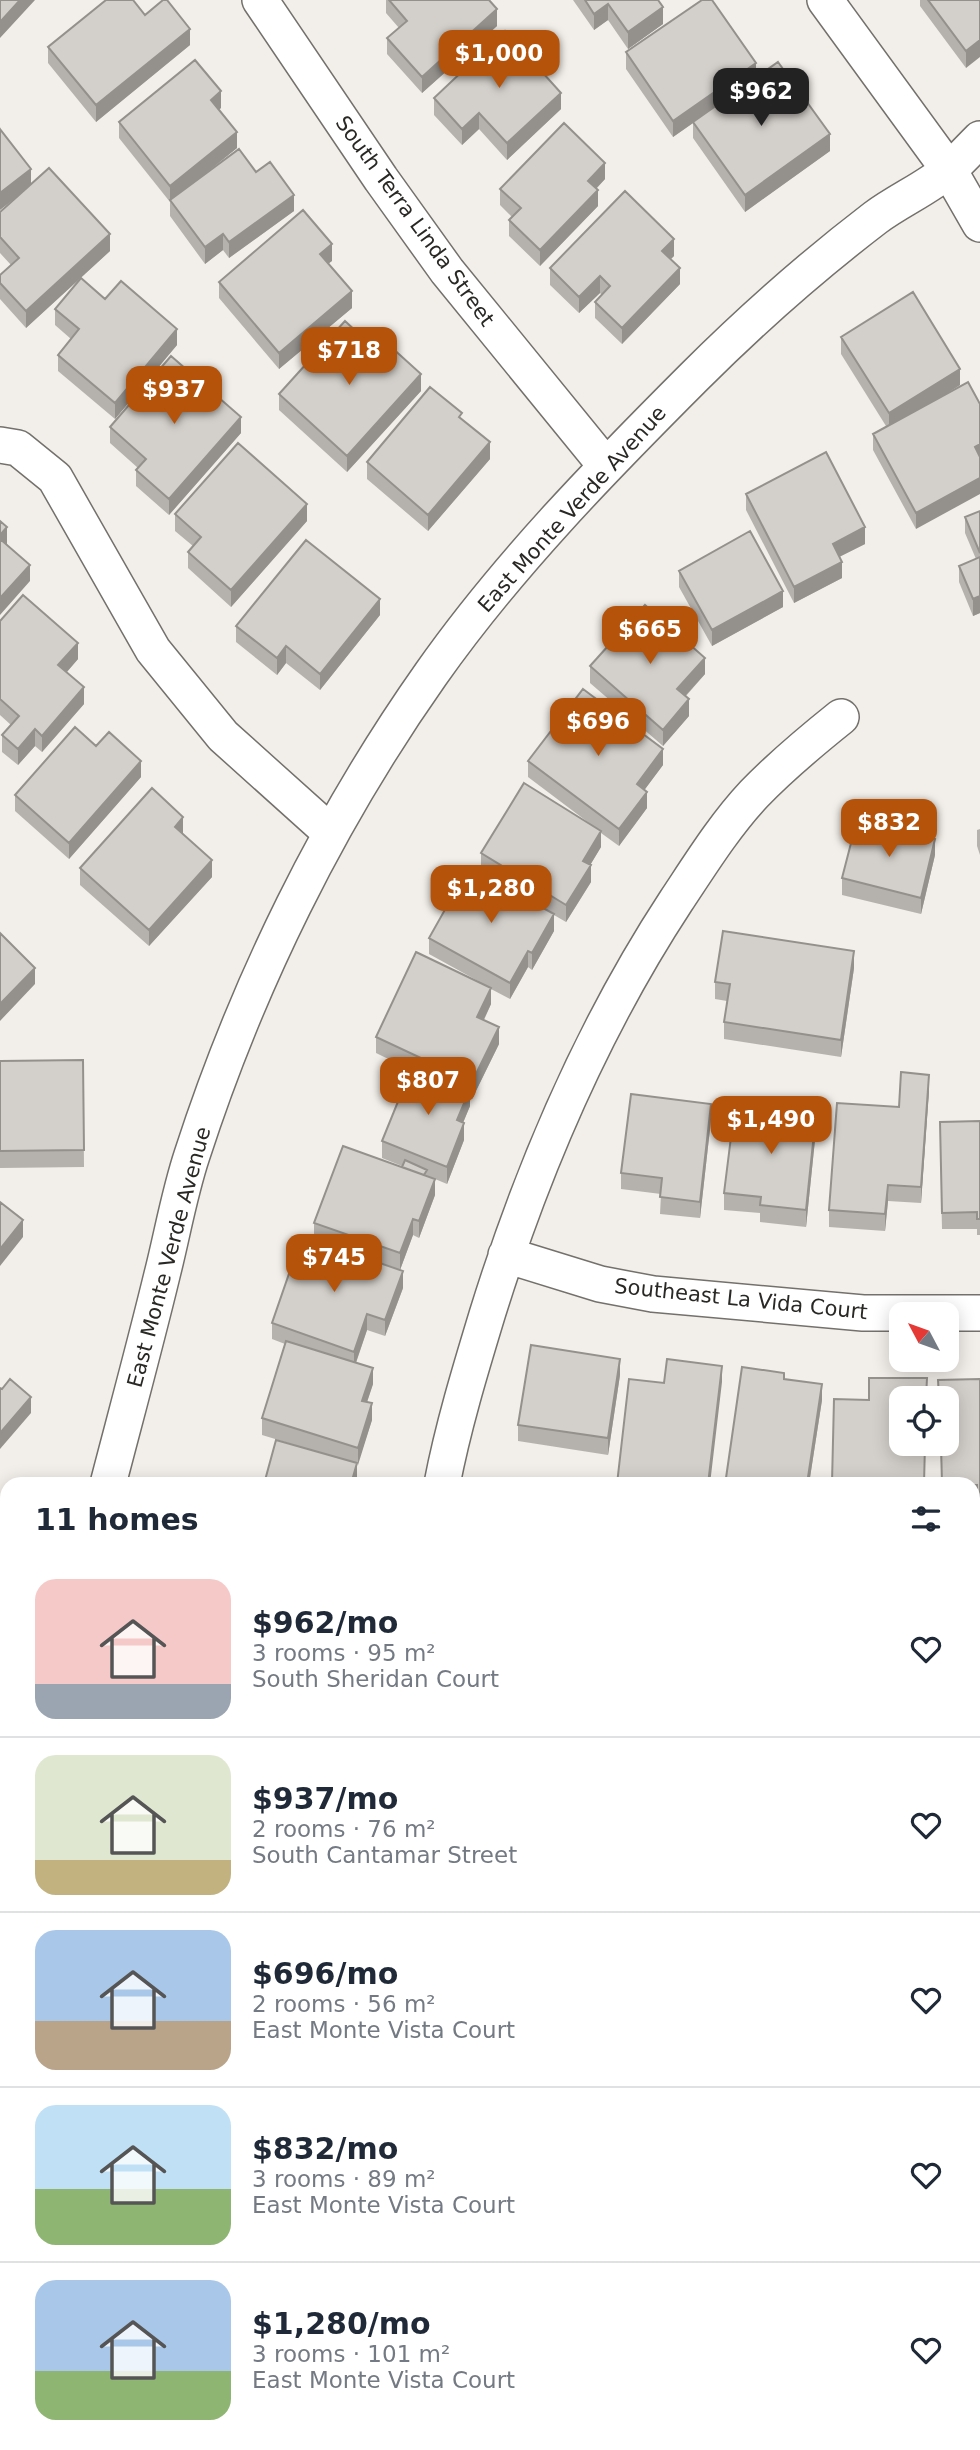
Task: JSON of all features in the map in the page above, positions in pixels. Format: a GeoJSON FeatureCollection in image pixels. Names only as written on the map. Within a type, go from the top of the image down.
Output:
{"type":"FeatureCollection","features":[{"type":"Feature","properties":{"kind":"street","name":"South Terra Linda Street"},"geometry":{"type":"LineString","coordinates":[[260,0],[447,271],[606,466]]}},
{"type":"Feature","properties":{"kind":"street"},"geometry":{"type":"LineString","coordinates":[[825,0],[964,165],[980,224]]}},
{"type":"Feature","properties":{"kind":"street","name":"East Monte Verde Avenue"},"geometry":{"type":"LineString","coordinates":[[110,1477],[191,1157],[225,1063],[264,968],[331,833],[377,754],[432,672],[487,600],[606,466],[696,374],[788,289],[889,208],[964,165],[980,139]]}},
{"type":"Feature","properties":{"kind":"street"},"geometry":{"type":"LineString","coordinates":[[0,445],[18,448],[55,478],[153,650],[223,736],[331,833]]}},
{"type":"Feature","properties":{"kind":"street"},"geometry":{"type":"LineString","coordinates":[[444,1477],[468,1377],[506,1255],[567,1099],[608,1016],[658,928],[704,858],[753,795],[803,747],[841,717]]}},
{"type":"Feature","properties":{"kind":"street","name":"Southeast La Vida Court"},"geometry":{"type":"LineString","coordinates":[[506,1255],[600,1284],[653,1294],[863,1313],[980,1313]]}},
{"type":"Feature","properties":{"kind":"building"},"geometry":{"type":"Polygon","coordinates":[[[0,0],[20,0],[0,22],[0,0]]]}},
{"type":"Feature","properties":{"kind":"building"},"geometry":{"type":"Polygon","coordinates":[[[106,0],[133,0],[145,15],[163,0],[167,0],[190,29],[96,105],[48,47],[106,0]]]}},
{"type":"Feature","properties":{"kind":"building"},"geometry":{"type":"Polygon","coordinates":[[[389,0],[489,0],[497,9],[422,77],[387,38],[407,21],[389,0]]]}},
{"type":"Feature","properties":{"kind":"building"},"geometry":{"type":"Polygon","coordinates":[[[585,0],[658,0],[663,7],[628,32],[608,4],[594,14],[585,0]]]}},
{"type":"Feature","properties":{"kind":"building"},"geometry":{"type":"Polygon","coordinates":[[[702,0],[712,0],[756,63],[673,121],[626,52],[702,0]]]}},
{"type":"Feature","properties":{"kind":"building"},"geometry":{"type":"Polygon","coordinates":[[[928,0],[980,0],[980,40],[966,51],[928,0]]]}},
{"type":"Feature","properties":{"kind":"building"},"geometry":{"type":"Polygon","coordinates":[[[505,31],[561,93],[507,143],[479,113],[462,129],[434,98],[505,31]]]}},
{"type":"Feature","properties":{"kind":"building"},"geometry":{"type":"Polygon","coordinates":[[[195,60],[221,91],[211,100],[237,132],[170,186],[119,122],[195,60]]]}},
{"type":"Feature","properties":{"kind":"building"},"geometry":{"type":"Polygon","coordinates":[[[778,62],[830,134],[745,195],[693,122],[778,62]]]}},
{"type":"Feature","properties":{"kind":"building"},"geometry":{"type":"Polygon","coordinates":[[[564,123],[605,163],[588,181],[598,190],[540,250],[509,220],[521,208],[500,189],[564,123]]]}},
{"type":"Feature","properties":{"kind":"building"},"geometry":{"type":"Polygon","coordinates":[[[0,129],[31,169],[0,193],[0,129]]]}},
{"type":"Feature","properties":{"kind":"building"},"geometry":{"type":"Polygon","coordinates":[[[239,149],[256,172],[270,162],[294,195],[229,242],[223,234],[205,247],[170,200],[239,149]]]}},
{"type":"Feature","properties":{"kind":"building"},"geometry":{"type":"Polygon","coordinates":[[[49,168],[110,234],[26,311],[0,283],[0,275],[19,258],[0,237],[0,212],[49,168]]]}},
{"type":"Feature","properties":{"kind":"building"},"geometry":{"type":"Polygon","coordinates":[[[625,191],[674,239],[662,251],[680,268],[622,328],[595,302],[610,286],[600,276],[579,297],[550,268],[625,191]]]}},
{"type":"Feature","properties":{"kind":"building"},"geometry":{"type":"Polygon","coordinates":[[[303,210],[332,244],[320,254],[352,291],[279,353],[219,282],[303,210]]]}},
{"type":"Feature","properties":{"kind":"building"},"geometry":{"type":"Polygon","coordinates":[[[81,278],[105,299],[121,281],[177,329],[115,403],[58,355],[79,329],[55,309],[81,278]]]}},
{"type":"Feature","properties":{"kind":"building"},"geometry":{"type":"Polygon","coordinates":[[[913,292],[960,369],[889,413],[841,337],[913,292]]]}},
{"type":"Feature","properties":{"kind":"building"},"geometry":{"type":"Polygon","coordinates":[[[345,321],[372,346],[380,337],[421,374],[347,456],[279,394],[345,321]]]}},
{"type":"Feature","properties":{"kind":"building"},"geometry":{"type":"Polygon","coordinates":[[[171,356],[241,417],[169,499],[136,470],[146,459],[110,427],[171,356]]]}},
{"type":"Feature","properties":{"kind":"building"},"geometry":{"type":"Polygon","coordinates":[[[968,382],[980,404],[980,444],[975,447],[980,457],[980,478],[916,513],[873,434],[968,382]]]}},
{"type":"Feature","properties":{"kind":"building"},"geometry":{"type":"Polygon","coordinates":[[[430,387],[462,413],[459,417],[490,442],[428,515],[367,462],[430,387]]]}},
{"type":"Feature","properties":{"kind":"building"},"geometry":{"type":"Polygon","coordinates":[[[238,443],[307,504],[231,590],[188,552],[201,537],[175,514],[238,443]]]}},
{"type":"Feature","properties":{"kind":"building"},"geometry":{"type":"Polygon","coordinates":[[[826,452],[865,527],[833,544],[842,562],[794,587],[746,494],[826,452]]]}},
{"type":"Feature","properties":{"kind":"building"},"geometry":{"type":"Polygon","coordinates":[[[980,511],[980,553],[965,517],[980,511]]]}},
{"type":"Feature","properties":{"kind":"building"},"geometry":{"type":"Polygon","coordinates":[[[0,521],[7,527],[0,535],[0,521]]]}},
{"type":"Feature","properties":{"kind":"building"},"geometry":{"type":"Polygon","coordinates":[[[750,531],[783,591],[712,630],[679,571],[750,531]]]}},
{"type":"Feature","properties":{"kind":"building"},"geometry":{"type":"Polygon","coordinates":[[[0,539],[30,565],[0,598],[0,539]]]}},
{"type":"Feature","properties":{"kind":"building"},"geometry":{"type":"Polygon","coordinates":[[[306,540],[380,599],[320,674],[286,646],[277,658],[236,626],[306,540]]]}},
{"type":"Feature","properties":{"kind":"building"},"geometry":{"type":"Polygon","coordinates":[[[980,557],[980,596],[973,599],[959,566],[980,557]]]}},
{"type":"Feature","properties":{"kind":"building"},"geometry":{"type":"Polygon","coordinates":[[[23,595],[78,643],[58,665],[84,687],[42,736],[35,729],[18,749],[2,735],[19,716],[0,699],[0,621],[23,595]]]}},
{"type":"Feature","properties":{"kind":"building"},"geometry":{"type":"Polygon","coordinates":[[[645,605],[705,658],[677,689],[689,699],[663,730],[590,666],[645,605]]]}},
{"type":"Feature","properties":{"kind":"building"},"geometry":{"type":"Polygon","coordinates":[[[583,689],[663,749],[637,784],[647,792],[619,829],[528,761],[583,689]]]}},
{"type":"Feature","properties":{"kind":"building"},"geometry":{"type":"Polygon","coordinates":[[[75,727],[96,746],[109,732],[141,761],[69,843],[15,795],[75,727]]]}},
{"type":"Feature","properties":{"kind":"building"},"geometry":{"type":"Polygon","coordinates":[[[524,783],[601,831],[583,861],[591,865],[566,905],[481,853],[524,783]]]}},
{"type":"Feature","properties":{"kind":"building"},"geometry":{"type":"Polygon","coordinates":[[[152,788],[183,817],[175,827],[212,860],[149,930],[80,868],[152,788]]]}},
{"type":"Feature","properties":{"kind":"building"},"geometry":{"type":"Polygon","coordinates":[[[857,820],[935,839],[921,898],[842,878],[857,820]]]}},
{"type":"Feature","properties":{"kind":"building"},"geometry":{"type":"Polygon","coordinates":[[[469,867],[554,914],[532,953],[528,951],[510,983],[429,938],[469,867]]]}},
{"type":"Feature","properties":{"kind":"building"},"geometry":{"type":"Polygon","coordinates":[[[723,931],[854,951],[841,1040],[724,1022],[730,984],[715,982],[723,931]]]}},
{"type":"Feature","properties":{"kind":"building"},"geometry":{"type":"Polygon","coordinates":[[[0,933],[35,968],[0,1004],[0,933]]]}},
{"type":"Feature","properties":{"kind":"building"},"geometry":{"type":"Polygon","coordinates":[[[416,952],[491,988],[477,1017],[499,1027],[472,1082],[376,1037],[416,952]]]}},
{"type":"Feature","properties":{"kind":"building"},"geometry":{"type":"Polygon","coordinates":[[[83,1060],[84,1150],[0,1151],[0,1061],[83,1060]]]}},
{"type":"Feature","properties":{"kind":"building"},"geometry":{"type":"Polygon","coordinates":[[[412,1067],[470,1089],[457,1120],[464,1123],[447,1167],[382,1141],[412,1067]]]}},
{"type":"Feature","properties":{"kind":"building"},"geometry":{"type":"Polygon","coordinates":[[[901,1072],[929,1075],[921,1187],[888,1185],[885,1214],[829,1210],[837,1103],[899,1107],[901,1072]]]}},
{"type":"Feature","properties":{"kind":"building"},"geometry":{"type":"Polygon","coordinates":[[[631,1094],[711,1104],[700,1202],[660,1197],[662,1178],[621,1173],[631,1094]]]}},
{"type":"Feature","properties":{"kind":"building"},"geometry":{"type":"Polygon","coordinates":[[[735,1105],[816,1114],[806,1210],[760,1205],[761,1197],[724,1193],[735,1105]]]}},
{"type":"Feature","properties":{"kind":"building"},"geometry":{"type":"Polygon","coordinates":[[[980,1121],[980,1219],[977,1219],[977,1212],[942,1213],[940,1122],[980,1121]]]}},
{"type":"Feature","properties":{"kind":"building"},"geometry":{"type":"Polygon","coordinates":[[[343,1146],[435,1179],[419,1221],[413,1219],[400,1253],[314,1223],[343,1146]]]}},
{"type":"Feature","properties":{"kind":"building"},"geometry":{"type":"Polygon","coordinates":[[[405,1160],[427,1170],[424,1175],[402,1167],[405,1160]]]}},
{"type":"Feature","properties":{"kind":"building"},"geometry":{"type":"Polygon","coordinates":[[[0,1202],[23,1220],[0,1249],[0,1202]]]}},
{"type":"Feature","properties":{"kind":"building"},"geometry":{"type":"Polygon","coordinates":[[[302,1236],[403,1271],[385,1320],[367,1314],[354,1352],[272,1323],[302,1236]]]}},
{"type":"Feature","properties":{"kind":"building"},"geometry":{"type":"Polygon","coordinates":[[[286,1341],[373,1368],[362,1401],[372,1403],[358,1448],[262,1418],[286,1341]]]}},
{"type":"Feature","properties":{"kind":"building"},"geometry":{"type":"Polygon","coordinates":[[[531,1345],[620,1359],[608,1438],[518,1425],[531,1345]]]}},
{"type":"Feature","properties":{"kind":"building"},"geometry":{"type":"Polygon","coordinates":[[[667,1359],[722,1366],[709,1477],[618,1477],[629,1379],[664,1383],[667,1359]]]}},
{"type":"Feature","properties":{"kind":"building"},"geometry":{"type":"Polygon","coordinates":[[[742,1367],[784,1373],[784,1379],[822,1384],[808,1477],[726,1477],[742,1367]]]}},
{"type":"Feature","properties":{"kind":"building"},"geometry":{"type":"Polygon","coordinates":[[[869,1378],[927,1378],[927,1386],[889,1386],[889,1456],[925,1456],[924,1477],[832,1477],[834,1399],[869,1400],[869,1378]]]}},
{"type":"Feature","properties":{"kind":"building"},"geometry":{"type":"Polygon","coordinates":[[[10,1379],[31,1397],[0,1433],[0,1388],[10,1379]]]}},
{"type":"Feature","properties":{"kind":"building"},"geometry":{"type":"Polygon","coordinates":[[[980,1379],[980,1477],[942,1477],[941,1456],[959,1456],[959,1386],[938,1386],[938,1380],[980,1379]]]}},
{"type":"Feature","properties":{"kind":"building"},"geometry":{"type":"Polygon","coordinates":[[[276,1440],[357,1463],[353,1477],[266,1477],[276,1440]]]}}]}
